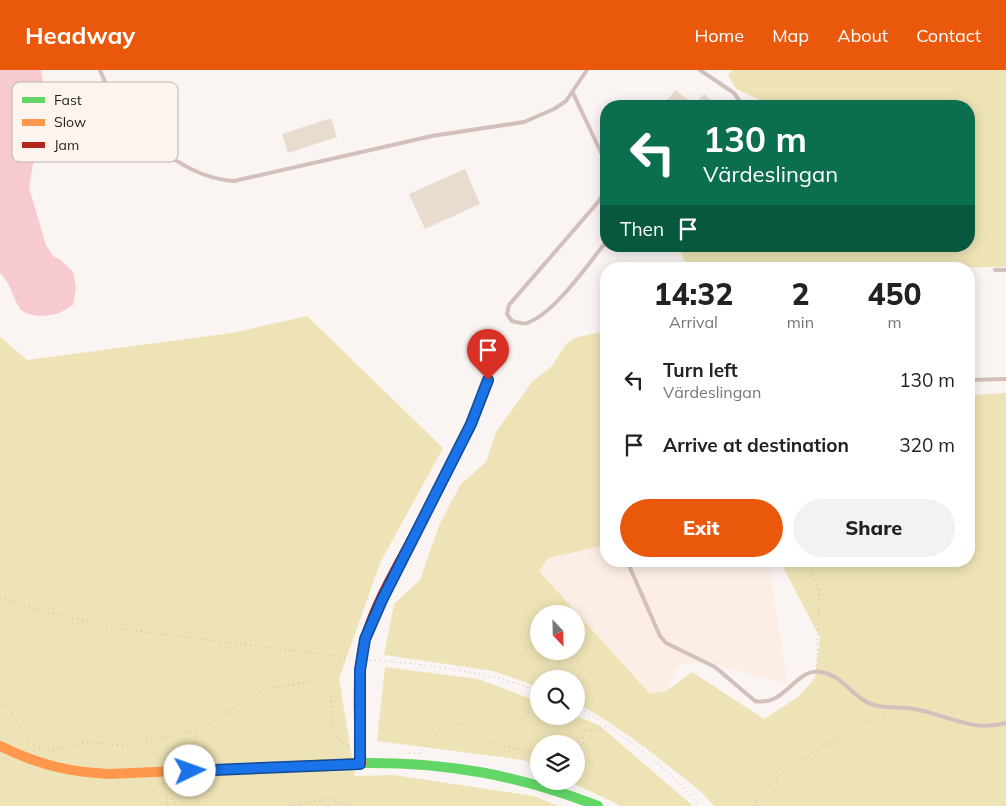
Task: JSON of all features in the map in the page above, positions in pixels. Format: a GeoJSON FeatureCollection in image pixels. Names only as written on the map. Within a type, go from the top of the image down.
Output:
{"type":"FeatureCollection","features":[{"type":"Feature","properties":{"kind":"street"},"geometry":{"type":"LineString","coordinates":[[360,764],[360,680],[365,639],[382,600],[471,424],[488,380]]}},
{"type":"Feature","properties":{"kind":"street"},"geometry":{"type":"LineString","coordinates":[[0,746],[24,757],[65,770],[91,773],[407,763],[469,768],[504,774],[598,806]]}},
{"type":"Feature","properties":{"kind":"lane"},"geometry":{"type":"LineString","coordinates":[[100,70],[106,82]]}},
{"type":"Feature","properties":{"kind":"lane"},"geometry":{"type":"LineString","coordinates":[[178,160],[201,173],[224,181],[234,181],[432,136],[524,122],[554,110],[566,101],[587,70]]}},
{"type":"Feature","properties":{"kind":"lane"},"geometry":{"type":"LineString","coordinates":[[700,70],[734,93],[739,100]]}},
{"type":"Feature","properties":{"kind":"lane"},"geometry":{"type":"LineString","coordinates":[[573,92],[600,150]]}},
{"type":"Feature","properties":{"kind":"lane"},"geometry":{"type":"LineString","coordinates":[[600,199],[509,305],[508,314],[512,321],[525,324],[540,317],[555,303],[600,249]]}},
{"type":"Feature","properties":{"kind":"lane"},"geometry":{"type":"LineString","coordinates":[[995,270],[1006,270]]}},
{"type":"Feature","properties":{"kind":"lane"},"geometry":{"type":"LineString","coordinates":[[975,380],[1006,379]]}},
{"type":"Feature","properties":{"kind":"lane"},"geometry":{"type":"LineString","coordinates":[[630,567],[660,636],[666,643],[715,667],[755,701],[762,702],[778,698],[802,677],[816,671],[834,676],[864,701],[874,705],[924,711],[970,725],[991,726],[1006,723]]}},
{"type":"Feature","properties":{"kind":"path"},"geometry":{"type":"LineString","coordinates":[[810,567],[819,590],[816,671]]}},
{"type":"Feature","properties":{"kind":"path"},"geometry":{"type":"LineString","coordinates":[[0,598],[45,612],[122,629],[454,670],[494,678],[530,689]]}},
{"type":"Feature","properties":{"kind":"path"},"geometry":{"type":"LineString","coordinates":[[0,704],[8,709],[30,744],[49,751],[87,742],[131,746],[202,728],[264,689],[316,681],[331,695],[330,713],[333,730],[343,744],[360,750]]}},
{"type":"Feature","properties":{"kind":"path"},"geometry":{"type":"LineString","coordinates":[[754,806],[762,792],[807,755],[900,707]]}},
{"type":"Feature","properties":{"kind":"path"},"geometry":{"type":"LineString","coordinates":[[585,712],[609,727],[661,766],[686,790],[699,806]]}},
{"type":"Feature","properties":{"kind":"path"},"geometry":{"type":"LineString","coordinates":[[405,753],[420,753],[440,730],[448,724],[458,722],[475,726],[490,744],[530,752]]}},
{"type":"Feature","properties":{"kind":"path"},"geometry":{"type":"LineString","coordinates":[[583,735],[582,731],[609,727]]}},
{"type":"Feature","properties":{"kind":"path"},"geometry":{"type":"LineString","coordinates":[[161,772],[168,806]]}},
{"type":"Feature","properties":{"kind":"path"},"geometry":{"type":"LineString","coordinates":[[166,796],[180,806]]}},
{"type":"Feature","properties":{"kind":"path"},"geometry":{"type":"LineString","coordinates":[[290,806],[329,799],[348,806]]}},
{"type":"Feature","properties":{"kind":"shaded area"},"geometry":{"type":"Polygon","coordinates":[[[0,70],[41,70],[43,82],[12,82],[12,162],[34,162],[29,188],[46,245],[53,256],[61,260],[73,272],[76,288],[73,305],[61,312],[44,316],[26,313],[19,307],[0,273],[0,70]]]}},
{"type":"Feature","properties":{"kind":"shaded area"},"geometry":{"type":"Polygon","coordinates":[[[732,70],[1006,70],[1006,267],[975,267],[975,262],[685,262],[681,252],[975,252],[975,100],[758,100],[736,89],[728,75],[732,70]]]}},
{"type":"Feature","properties":{"kind":"shaded area"},"geometry":{"type":"Polygon","coordinates":[[[307,316],[443,448],[380,563],[339,679],[355,776],[394,775],[534,796],[558,806],[0,806],[0,337],[27,360],[232,333],[307,316]]]}},
{"type":"Feature","properties":{"kind":"shaded area"},"geometry":{"type":"Polygon","coordinates":[[[600,332],[600,546],[548,558],[539,571],[570,605],[530,605],[530,660],[585,660],[585,622],[650,694],[666,691],[692,672],[764,719],[798,697],[815,678],[820,638],[783,567],[975,567],[975,395],[1006,393],[1006,806],[714,806],[691,783],[644,747],[585,708],[585,670],[530,670],[530,684],[493,671],[384,655],[394,604],[420,580],[440,523],[461,484],[486,462],[496,432],[532,382],[552,366],[566,344],[578,337],[600,332]]]}},
{"type":"Feature","properties":{"kind":"shaded area"},"geometry":{"type":"Polygon","coordinates":[[[600,546],[600,567],[769,567],[788,685],[707,662],[679,664],[666,691],[650,694],[585,622],[585,605],[570,605],[539,571],[548,558],[600,546]]]}},
{"type":"Feature","properties":{"kind":"shaded area"},"geometry":{"type":"Polygon","coordinates":[[[385,667],[478,679],[530,699],[530,725],[585,725],[585,720],[599,725],[693,806],[621,806],[585,789],[585,735],[530,735],[530,764],[523,760],[377,741],[385,667]]]}},
{"type":"Feature","properties":{"kind":"building"},"geometry":{"type":"Polygon","coordinates":[[[676,90],[688,100],[667,100],[676,90]]]}},
{"type":"Feature","properties":{"kind":"building"},"geometry":{"type":"Polygon","coordinates":[[[704,94],[710,100],[699,100],[704,94]]]}},
{"type":"Feature","properties":{"kind":"building"},"geometry":{"type":"Polygon","coordinates":[[[331,118],[337,137],[288,153],[282,134],[331,118]]]}},
{"type":"Feature","properties":{"kind":"building"},"geometry":{"type":"Polygon","coordinates":[[[465,169],[480,204],[425,229],[409,194],[465,169]]]}},
{"type":"Feature","properties":{"kind":"traffic: fast"},"geometry":{"type":"LineString","coordinates":[[421,522],[471,423],[488,381]]}},
{"type":"Feature","properties":{"kind":"traffic: fast"},"geometry":{"type":"LineString","coordinates":[[362,763],[424,765],[482,772],[540,786],[598,806]]}},
{"type":"Feature","properties":{"kind":"traffic: slow"},"geometry":{"type":"LineString","coordinates":[[0,746],[27,758],[53,766],[109,774],[362,763]]}},
{"type":"Feature","properties":{"kind":"traffic: jam"},"geometry":{"type":"LineString","coordinates":[[360,764],[359,684],[365,639],[383,594],[421,522]]}},
{"type":"Feature","properties":{"kind":"route"},"geometry":{"type":"LineString","coordinates":[[190,771],[360,764],[360,670],[365,639],[382,600],[471,424],[488,380]]}}]}
